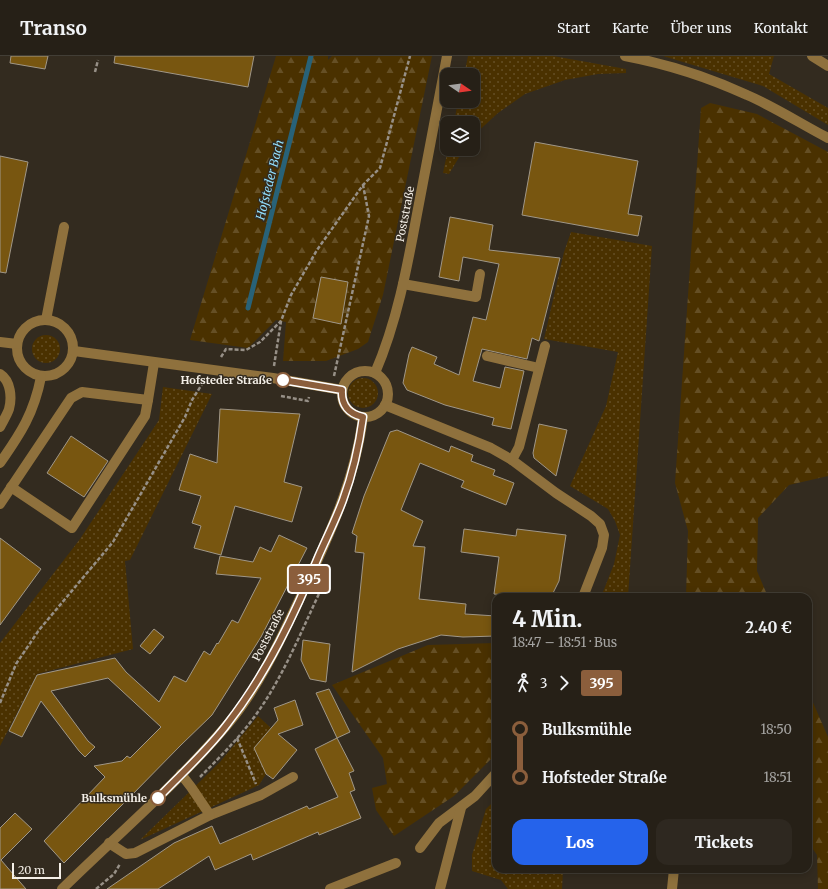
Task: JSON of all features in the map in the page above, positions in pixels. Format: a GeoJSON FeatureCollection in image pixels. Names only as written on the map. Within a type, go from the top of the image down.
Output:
{"type":"FeatureCollection","features":[{"type":"Feature","properties":{"kind":"street","name":"Poststraße"},"geometry":{"type":"LineString","coordinates":[[375,373],[385,351],[403,284],[447,56]]}},
{"type":"Feature","properties":{"kind":"street"},"geometry":{"type":"LineString","coordinates":[[625,56],[678,68],[748,95],[828,138]]}},
{"type":"Feature","properties":{"kind":"street"},"geometry":{"type":"LineString","coordinates":[[812,56],[828,66]]}},
{"type":"Feature","properties":{"kind":"street"},"geometry":{"type":"LineString","coordinates":[[46,320],[64,227]]}},
{"type":"Feature","properties":{"kind":"street"},"geometry":{"type":"LineString","coordinates":[[403,284],[476,297],[480,274]]}},
{"type":"Feature","properties":{"kind":"street"},"geometry":{"type":"LineString","coordinates":[[46,320],[59,323],[64,327],[73,341],[74,351],[69,364],[63,370],[49,377],[41,377],[34,375],[22,365],[18,358],[17,344],[19,335],[30,324],[46,320]]}},
{"type":"Feature","properties":{"kind":"street"},"geometry":{"type":"LineString","coordinates":[[0,342],[17,344]]}},
{"type":"Feature","properties":{"kind":"street"},"geometry":{"type":"LineString","coordinates":[[512,460],[519,447],[545,346]]}},
{"type":"Feature","properties":{"kind":"street"},"geometry":{"type":"LineString","coordinates":[[74,351],[273,378],[337,389]]}},
{"type":"Feature","properties":{"kind":"street"},"geometry":{"type":"LineString","coordinates":[[486,356],[539,368]]}},
{"type":"Feature","properties":{"kind":"street"},"geometry":{"type":"LineString","coordinates":[[11,487],[72,528],[145,416],[154,363]]}},
{"type":"Feature","properties":{"kind":"street"},"geometry":{"type":"LineString","coordinates":[[362,370],[375,373],[382,377],[386,384],[388,398],[385,406],[376,415],[363,417],[346,408],[337,389],[350,376],[362,370]]}},
{"type":"Feature","properties":{"kind":"street"},"geometry":{"type":"LineString","coordinates":[[0,374],[5,377],[9,387],[10,396],[9,411],[0,427]]}},
{"type":"Feature","properties":{"kind":"street"},"geometry":{"type":"LineString","coordinates":[[0,463],[17,438],[30,414],[37,397],[41,377]]}},
{"type":"Feature","properties":{"kind":"street"},"geometry":{"type":"LineString","coordinates":[[0,504],[71,398],[82,392],[148,400]]}},
{"type":"Feature","properties":{"kind":"street"},"geometry":{"type":"LineString","coordinates":[[385,406],[491,448],[512,460],[600,524],[604,535],[602,548],[585,593]]}},
{"type":"Feature","properties":{"kind":"street","name":"Poststraße"},"geometry":{"type":"LineString","coordinates":[[62,889],[158,798],[181,774],[228,724],[253,689],[284,633],[312,573],[343,500],[360,443],[363,417]]}},
{"type":"Feature","properties":{"kind":"street"},"geometry":{"type":"LineString","coordinates":[[181,774],[191,786],[210,815]]}},
{"type":"Feature","properties":{"kind":"street"},"geometry":{"type":"LineString","coordinates":[[109,843],[126,854],[135,853],[210,815],[261,796],[294,777]]}},
{"type":"Feature","properties":{"kind":"street"},"geometry":{"type":"LineString","coordinates":[[420,848],[439,823],[461,808],[475,796],[492,777]]}},
{"type":"Feature","properties":{"kind":"street"},"geometry":{"type":"LineString","coordinates":[[440,889],[461,808]]}},
{"type":"Feature","properties":{"kind":"street"},"geometry":{"type":"LineString","coordinates":[[330,889],[350,885],[396,863]]}},
{"type":"Feature","properties":{"kind":"street"},"geometry":{"type":"LineString","coordinates":[[672,889],[674,873]]}},
{"type":"Feature","properties":{"kind":"path"},"geometry":{"type":"LineString","coordinates":[[273,378],[274,357],[281,321],[291,295],[317,250],[363,185],[380,168],[410,56]]}},
{"type":"Feature","properties":{"kind":"path"},"geometry":{"type":"LineString","coordinates":[[95,72],[98,60]]}},
{"type":"Feature","properties":{"kind":"path"},"geometry":{"type":"LineString","coordinates":[[337,389],[369,216],[363,185]]}},
{"type":"Feature","properties":{"kind":"path"},"geometry":{"type":"LineString","coordinates":[[0,703],[16,664],[35,636],[113,542],[185,417],[192,400],[226,349],[246,350],[260,342],[281,321]]}},
{"type":"Feature","properties":{"kind":"path"},"geometry":{"type":"LineString","coordinates":[[237,738],[261,796]]}},
{"type":"Feature","properties":{"kind":"green space"},"geometry":{"type":"Polygon","coordinates":[[[276,56],[328,56],[328,60],[332,56],[432,56],[383,295],[368,342],[358,349],[326,361],[283,361],[286,322],[276,320],[248,348],[190,340],[276,56]]]}},
{"type":"Feature","properties":{"kind":"green space"},"geometry":{"type":"Polygon","coordinates":[[[468,56],[553,56],[626,69],[626,73],[598,74],[565,80],[525,94],[498,113],[480,130],[480,116],[455,116],[457,108],[480,108],[480,68],[465,68],[468,56]]]}},
{"type":"Feature","properties":{"kind":"green space"},"geometry":{"type":"Polygon","coordinates":[[[663,56],[774,56],[769,74],[828,108],[828,125],[763,86],[663,56]]]}},
{"type":"Feature","properties":{"kind":"green space"},"geometry":{"type":"Polygon","coordinates":[[[710,103],[757,114],[828,152],[828,476],[789,485],[758,518],[757,571],[766,593],[686,593],[688,531],[675,483],[701,108],[710,103]]]}},
{"type":"Feature","properties":{"kind":"green space"},"geometry":{"type":"Polygon","coordinates":[[[447,156],[460,156],[449,174],[443,173],[447,156]]]}},
{"type":"Feature","properties":{"kind":"green space"},"geometry":{"type":"Polygon","coordinates":[[[571,232],[652,246],[628,593],[603,593],[614,564],[620,535],[615,521],[608,509],[570,486],[606,406],[618,352],[544,339],[564,252],[571,232]]]}},
{"type":"Feature","properties":{"kind":"green space"},"geometry":{"type":"Polygon","coordinates":[[[46,335],[56,339],[60,349],[56,359],[46,363],[36,359],[32,349],[36,339],[46,335]]]}},
{"type":"Feature","properties":{"kind":"green space"},"geometry":{"type":"Polygon","coordinates":[[[363,378],[374,382],[378,393],[374,404],[363,408],[352,404],[348,393],[352,382],[363,378]]]}},
{"type":"Feature","properties":{"kind":"green space"},"geometry":{"type":"Polygon","coordinates":[[[163,387],[212,394],[130,560],[125,561],[133,649],[37,674],[0,746],[0,643],[80,539],[159,420],[163,387]]]}},
{"type":"Feature","properties":{"kind":"green space"},"geometry":{"type":"Polygon","coordinates":[[[492,643],[492,758],[454,796],[394,836],[376,810],[372,788],[387,784],[383,758],[332,685],[428,645],[492,643]]]}},
{"type":"Feature","properties":{"kind":"green space"},"geometry":{"type":"Polygon","coordinates":[[[812,700],[828,737],[828,889],[818,889],[817,855],[812,848],[812,700]]]}},
{"type":"Feature","properties":{"kind":"green space"},"geometry":{"type":"Polygon","coordinates":[[[258,716],[271,728],[254,748],[266,774],[259,785],[140,840],[220,762],[258,716]]]}},
{"type":"Feature","properties":{"kind":"green space"},"geometry":{"type":"Polygon","coordinates":[[[492,803],[492,873],[563,873],[562,889],[508,889],[501,880],[472,871],[472,855],[486,809],[492,803]]]}},
{"type":"Feature","properties":{"kind":"building"},"geometry":{"type":"Polygon","coordinates":[[[11,56],[48,56],[45,69],[10,63],[11,56]]]}},
{"type":"Feature","properties":{"kind":"building"},"geometry":{"type":"Polygon","coordinates":[[[115,56],[254,56],[248,87],[114,63],[115,56]]]}},
{"type":"Feature","properties":{"kind":"building"},"geometry":{"type":"Polygon","coordinates":[[[535,142],[638,161],[628,214],[642,216],[638,236],[522,215],[535,142]]]}},
{"type":"Feature","properties":{"kind":"building"},"geometry":{"type":"Polygon","coordinates":[[[0,156],[28,162],[6,273],[0,272],[0,156]]]}},
{"type":"Feature","properties":{"kind":"building"},"geometry":{"type":"Polygon","coordinates":[[[450,217],[493,225],[489,250],[560,258],[539,341],[532,338],[527,359],[482,349],[473,381],[500,388],[505,367],[524,371],[511,429],[492,425],[494,418],[445,405],[407,390],[403,383],[409,354],[412,347],[437,357],[434,364],[459,375],[473,317],[486,320],[499,264],[463,257],[459,281],[439,277],[450,217]]]}},
{"type":"Feature","properties":{"kind":"building"},"geometry":{"type":"Polygon","coordinates":[[[321,277],[348,282],[341,324],[313,318],[321,277]]]}},
{"type":"Feature","properties":{"kind":"building"},"geometry":{"type":"Polygon","coordinates":[[[220,409],[300,414],[284,482],[302,487],[292,522],[235,506],[221,555],[194,548],[201,526],[192,523],[201,496],[179,490],[190,454],[217,463],[220,409]]]}},
{"type":"Feature","properties":{"kind":"building"},"geometry":{"type":"Polygon","coordinates":[[[539,424],[567,430],[556,476],[534,458],[533,453],[539,424]]]}},
{"type":"Feature","properties":{"kind":"building"},"geometry":{"type":"Polygon","coordinates":[[[397,430],[449,452],[451,446],[473,455],[471,461],[495,470],[493,475],[514,483],[506,505],[461,487],[464,481],[420,463],[401,510],[423,521],[413,546],[425,547],[419,599],[466,604],[465,614],[492,616],[492,636],[463,637],[441,635],[398,649],[352,672],[364,553],[355,552],[357,536],[352,533],[364,496],[390,432],[397,430]]]}},
{"type":"Feature","properties":{"kind":"building"},"geometry":{"type":"Polygon","coordinates":[[[71,436],[108,461],[84,497],[47,473],[71,436]]]}},
{"type":"Feature","properties":{"kind":"building"},"geometry":{"type":"Polygon","coordinates":[[[464,529],[516,536],[517,529],[566,535],[559,581],[553,593],[494,593],[499,557],[461,552],[464,529]]]}},
{"type":"Feature","properties":{"kind":"building"},"geometry":{"type":"Polygon","coordinates":[[[279,535],[307,548],[261,637],[212,715],[64,863],[44,841],[105,777],[94,766],[122,761],[127,756],[130,758],[161,727],[108,678],[51,691],[88,741],[95,747],[85,757],[41,701],[22,737],[9,731],[37,675],[115,658],[126,672],[159,702],[174,676],[186,682],[204,651],[210,655],[232,620],[238,623],[261,578],[216,574],[220,556],[253,562],[260,547],[271,552],[279,535]]]}},
{"type":"Feature","properties":{"kind":"building"},"geometry":{"type":"Polygon","coordinates":[[[0,538],[41,569],[0,625],[0,538]]]}},
{"type":"Feature","properties":{"kind":"building"},"geometry":{"type":"Polygon","coordinates":[[[154,629],[164,637],[150,654],[140,646],[154,629]]]}},
{"type":"Feature","properties":{"kind":"building"},"geometry":{"type":"Polygon","coordinates":[[[303,640],[330,644],[326,682],[310,679],[301,660],[303,640]]]}},
{"type":"Feature","properties":{"kind":"building"},"geometry":{"type":"Polygon","coordinates":[[[329,689],[350,732],[337,738],[316,693],[329,689]]]}},
{"type":"Feature","properties":{"kind":"building"},"geometry":{"type":"Polygon","coordinates":[[[295,700],[303,725],[278,734],[297,750],[273,779],[266,774],[254,748],[278,720],[274,708],[295,700]]]}},
{"type":"Feature","properties":{"kind":"building"},"geometry":{"type":"Polygon","coordinates":[[[337,738],[354,771],[349,773],[355,790],[350,792],[361,818],[319,835],[318,832],[253,860],[251,854],[215,870],[209,856],[158,889],[107,889],[174,843],[212,826],[220,844],[307,806],[309,809],[338,797],[315,749],[337,738]]]}},
{"type":"Feature","properties":{"kind":"building"},"geometry":{"type":"Polygon","coordinates":[[[15,813],[32,829],[1,860],[26,889],[0,889],[0,828],[15,813]]]}},
{"type":"Feature","properties":{"kind":"waterway","name":"Hofsteder Bach"},"geometry":{"type":"LineString","coordinates":[[248,308],[311,56]]}},
{"type":"Feature","properties":{"kind":"bus line","name":"395"},"geometry":{"type":"LineString","coordinates":[[158,798],[228,724],[253,689],[284,633],[312,573],[343,500],[353,470],[360,443],[363,417],[356,416],[346,408],[343,402],[342,390],[283,380]]}},
{"type":"Feature","properties":{"kind":"place","name":"Hofsteder Straße"},"geometry":{"type":"Point","coordinates":[283,380]}},
{"type":"Feature","properties":{"kind":"place","name":"Bulksmühle"},"geometry":{"type":"Point","coordinates":[158,798]}}]}
